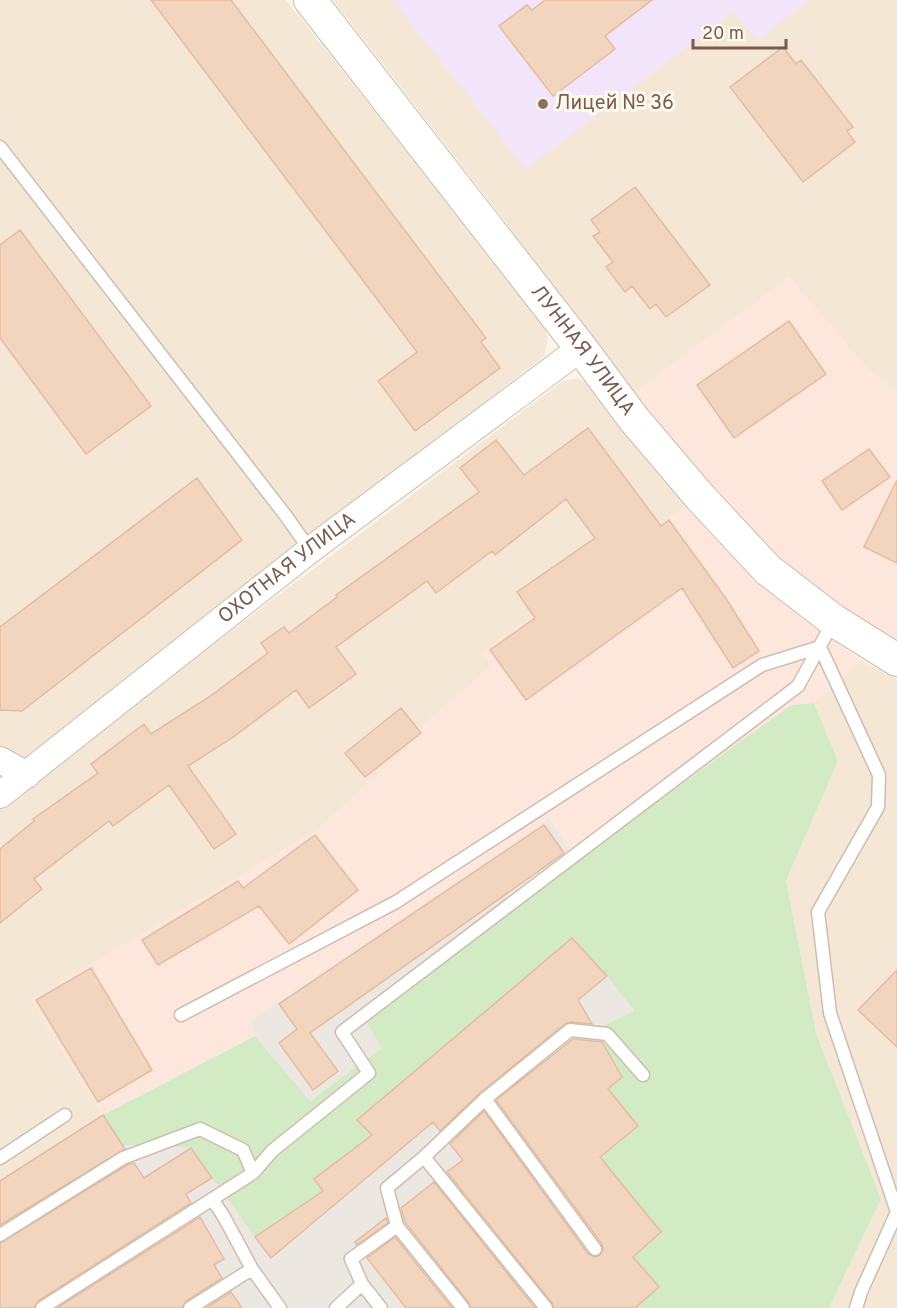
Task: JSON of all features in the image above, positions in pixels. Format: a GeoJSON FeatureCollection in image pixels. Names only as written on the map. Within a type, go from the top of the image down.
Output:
{"type":"FeatureCollection","features":[{"type":"Feature","properties":{"kind":"street","name":"ЛУННАЯ УЛИЦА"},"geometry":{"type":"LineString","coordinates":[[310,0],[633,418],[707,506],[827,634],[897,660]]}},
{"type":"Feature","properties":{"kind":"street","name":"ОХОТНАЯ УЛИЦА"},"geometry":{"type":"LineString","coordinates":[[0,795],[310,550],[581,348]]}},
{"type":"Feature","properties":{"kind":"street"},"geometry":{"type":"LineString","coordinates":[[0,760],[27,775]]}},
{"type":"Feature","properties":{"kind":"lane"},"geometry":{"type":"LineString","coordinates":[[0,147],[310,550]]}},
{"type":"Feature","properties":{"kind":"lane"},"geometry":{"type":"LineString","coordinates":[[181,1015],[396,902],[762,665],[827,634]]}},
{"type":"Feature","properties":{"kind":"lane"},"geometry":{"type":"LineString","coordinates":[[42,1308],[253,1173],[272,1151],[369,1073],[342,1032],[798,686],[827,634]]}},
{"type":"Feature","properties":{"kind":"lane"},"geometry":{"type":"LineString","coordinates":[[827,634],[879,775],[878,807],[818,912],[830,1013],[897,1212],[856,1308]]}},
{"type":"Feature","properties":{"kind":"lane"},"geometry":{"type":"LineString","coordinates":[[463,1308],[397,1226],[387,1188],[424,1157],[484,1099],[570,1030],[607,1034],[643,1074]]}},
{"type":"Feature","properties":{"kind":"lane"},"geometry":{"type":"LineString","coordinates":[[484,1099],[596,1249]]}},
{"type":"Feature","properties":{"kind":"lane"},"geometry":{"type":"LineString","coordinates":[[0,1158],[65,1115]]}},
{"type":"Feature","properties":{"kind":"lane"},"geometry":{"type":"LineString","coordinates":[[0,1235],[123,1158],[200,1130],[243,1150],[253,1173]]}},
{"type":"Feature","properties":{"kind":"lane"},"geometry":{"type":"LineString","coordinates":[[424,1157],[546,1308]]}},
{"type":"Feature","properties":{"kind":"lane"},"geometry":{"type":"LineString","coordinates":[[213,1199],[252,1269],[280,1308]]}},
{"type":"Feature","properties":{"kind":"lane"},"geometry":{"type":"LineString","coordinates":[[381,1308],[362,1284],[351,1259],[397,1226]]}},
{"type":"Feature","properties":{"kind":"lane"},"geometry":{"type":"LineString","coordinates":[[190,1308],[252,1269]]}},
{"type":"Feature","properties":{"kind":"lane"},"geometry":{"type":"LineString","coordinates":[[336,1308],[362,1284]]}},
{"type":"Feature","properties":{"kind":"shaded area"},"geometry":{"type":"Polygon","coordinates":[[[0,0],[286,0],[543,323],[548,340],[544,356],[0,781],[0,0]]]}},
{"type":"Feature","properties":{"kind":"shaded area"},"geometry":{"type":"Polygon","coordinates":[[[333,0],[897,0],[897,392],[867,368],[789,277],[634,393],[491,203],[333,0]]]}},
{"type":"Feature","properties":{"kind":"shaded area","name":"Лицей № 36"},"geometry":{"type":"Polygon","coordinates":[[[392,0],[809,0],[758,40],[732,13],[526,169],[392,0]]]}},
{"type":"Feature","properties":{"kind":"shaded area"},"geometry":{"type":"Polygon","coordinates":[[[789,277],[867,368],[897,392],[897,641],[839,604],[780,559],[712,489],[634,393],[789,277]]]}},
{"type":"Feature","properties":{"kind":"shaded area"},"geometry":{"type":"Polygon","coordinates":[[[577,378],[590,386],[690,503],[481,653],[491,666],[422,726],[425,732],[318,829],[31,1000],[103,1115],[0,1181],[0,805],[563,381],[577,378]]]}},
{"type":"Feature","properties":{"kind":"shaded area"},"geometry":{"type":"Polygon","coordinates":[[[690,503],[758,583],[807,622],[861,660],[814,703],[791,705],[576,860],[549,818],[250,1021],[255,1036],[103,1115],[30,1000],[318,829],[425,732],[422,726],[490,666],[481,653],[690,503]]]}},
{"type":"Feature","properties":{"kind":"shaded area"},"geometry":{"type":"Polygon","coordinates":[[[861,660],[897,680],[897,1308],[829,1308],[881,1199],[816,1033],[786,881],[838,761],[814,703],[861,660]]]}},
{"type":"Feature","properties":{"kind":"shaded area"},"geometry":{"type":"Polygon","coordinates":[[[549,818],[576,860],[366,1022],[383,1048],[310,1102],[255,1036],[250,1021],[549,818]]]}},
{"type":"Feature","properties":{"kind":"shaded area"},"geometry":{"type":"Polygon","coordinates":[[[572,938],[607,976],[634,1011],[596,1030],[622,1077],[608,1089],[638,1126],[661,1232],[659,1287],[635,1308],[0,1308],[0,1181],[103,1115],[122,1145],[191,1148],[256,1237],[323,1191],[314,1179],[371,1135],[357,1120],[572,938]]]}},
{"type":"Feature","properties":{"kind":"green space"},"geometry":{"type":"Polygon","coordinates":[[[814,703],[838,761],[786,881],[816,1033],[881,1199],[829,1308],[635,1308],[659,1287],[633,1257],[660,1232],[600,1157],[637,1126],[608,1089],[622,1077],[595,1030],[634,1011],[573,938],[357,1120],[372,1135],[315,1179],[323,1191],[255,1237],[191,1148],[122,1145],[103,1115],[255,1036],[310,1101],[382,1048],[366,1022],[576,860],[791,705],[814,703]]]}},
{"type":"Feature","properties":{"kind":"building"},"geometry":{"type":"Polygon","coordinates":[[[151,0],[231,0],[486,338],[481,342],[500,368],[415,431],[378,381],[417,352],[151,0]]]}},
{"type":"Feature","properties":{"kind":"building"},"geometry":{"type":"Polygon","coordinates":[[[545,0],[652,0],[605,36],[615,49],[553,96],[499,26],[527,5],[532,10],[545,0]]]}},
{"type":"Feature","properties":{"kind":"building"},"geometry":{"type":"Polygon","coordinates":[[[783,47],[796,64],[801,60],[853,127],[847,131],[855,142],[803,182],[730,87],[783,47]]]}},
{"type":"Feature","properties":{"kind":"building"},"geometry":{"type":"Polygon","coordinates":[[[635,187],[710,285],[666,317],[656,304],[650,309],[632,286],[625,292],[606,267],[613,262],[593,236],[600,232],[591,220],[635,187]]]}},
{"type":"Feature","properties":{"kind":"building"},"geometry":{"type":"Polygon","coordinates":[[[20,230],[151,406],[86,454],[0,338],[0,245],[20,230]]]}},
{"type":"Feature","properties":{"kind":"building"},"geometry":{"type":"Polygon","coordinates":[[[789,321],[826,374],[734,438],[697,385],[789,321]]]}},
{"type":"Feature","properties":{"kind":"building"},"geometry":{"type":"Polygon","coordinates":[[[588,428],[661,526],[669,520],[727,600],[759,651],[733,668],[682,588],[526,700],[490,650],[535,618],[517,592],[595,538],[566,499],[495,555],[492,551],[436,593],[427,581],[336,647],[356,674],[309,708],[296,690],[232,738],[188,766],[236,834],[214,849],[169,785],[113,826],[109,821],[34,879],[42,889],[0,923],[0,849],[34,821],[33,819],[98,773],[91,764],[144,724],[151,734],[209,697],[268,653],[261,643],[284,627],[289,633],[337,597],[336,595],[479,492],[460,468],[496,440],[524,475],[588,428]]]}},
{"type":"Feature","properties":{"kind":"building"},"geometry":{"type":"Polygon","coordinates":[[[869,449],[890,477],[842,510],[822,481],[869,449]]]}},
{"type":"Feature","properties":{"kind":"building"},"geometry":{"type":"Polygon","coordinates":[[[197,478],[242,540],[22,711],[0,710],[0,627],[197,478]]]}},
{"type":"Feature","properties":{"kind":"building"},"geometry":{"type":"Polygon","coordinates":[[[897,480],[897,563],[864,547],[897,480]]]}},
{"type":"Feature","properties":{"kind":"building"},"geometry":{"type":"Polygon","coordinates":[[[401,708],[421,733],[365,777],[345,753],[401,708]]]}},
{"type":"Feature","properties":{"kind":"building"},"geometry":{"type":"Polygon","coordinates":[[[544,825],[564,853],[310,1033],[338,1071],[313,1090],[279,1043],[297,1029],[279,1004],[544,825]]]}},
{"type":"Feature","properties":{"kind":"building"},"geometry":{"type":"Polygon","coordinates":[[[315,835],[358,890],[289,944],[259,906],[158,965],[142,940],[238,881],[243,888],[315,835]]]}},
{"type":"Feature","properties":{"kind":"building"},"geometry":{"type":"Polygon","coordinates":[[[572,938],[607,976],[578,1000],[592,1024],[571,1022],[565,1024],[480,1093],[440,1131],[433,1122],[271,1258],[255,1237],[323,1191],[314,1179],[372,1135],[357,1120],[572,938]]]}},
{"type":"Feature","properties":{"kind":"building"},"geometry":{"type":"Polygon","coordinates":[[[91,968],[152,1070],[98,1102],[36,1000],[91,968]]]}},
{"type":"Feature","properties":{"kind":"building"},"geometry":{"type":"Polygon","coordinates":[[[897,970],[897,1047],[858,1010],[897,970]]]}},
{"type":"Feature","properties":{"kind":"building"},"geometry":{"type":"Polygon","coordinates":[[[573,1039],[602,1042],[622,1077],[608,1089],[638,1126],[600,1157],[661,1232],[633,1257],[659,1287],[635,1308],[554,1308],[447,1172],[463,1160],[450,1144],[484,1111],[588,1254],[595,1257],[600,1255],[603,1249],[602,1244],[496,1100],[573,1039]]]}},
{"type":"Feature","properties":{"kind":"building"},"geometry":{"type":"Polygon","coordinates":[[[103,1115],[125,1149],[0,1225],[0,1181],[103,1115]]]}},
{"type":"Feature","properties":{"kind":"building"},"geometry":{"type":"Polygon","coordinates":[[[191,1148],[212,1178],[186,1194],[191,1203],[38,1301],[34,1308],[0,1308],[0,1243],[127,1165],[134,1163],[144,1178],[191,1148]]]}},
{"type":"Feature","properties":{"kind":"building"},"geometry":{"type":"Polygon","coordinates":[[[434,1182],[535,1308],[471,1308],[405,1222],[401,1208],[434,1182]]]}},
{"type":"Feature","properties":{"kind":"building"},"geometry":{"type":"Polygon","coordinates":[[[200,1217],[224,1259],[214,1265],[222,1278],[186,1301],[182,1308],[57,1308],[200,1217]]]}},
{"type":"Feature","properties":{"kind":"building"},"geometry":{"type":"Polygon","coordinates":[[[386,1218],[388,1223],[357,1245],[355,1242],[386,1218]]]}},
{"type":"Feature","properties":{"kind":"building"},"geometry":{"type":"Polygon","coordinates":[[[395,1237],[452,1308],[406,1308],[367,1258],[395,1237]]]}},
{"type":"Feature","properties":{"kind":"building"},"geometry":{"type":"Polygon","coordinates":[[[231,1292],[242,1308],[206,1308],[231,1292]]]}},
{"type":"Feature","properties":{"kind":"place","name":"Лицей № 36"},"geometry":{"type":"Point","coordinates":[543,104]}}]}
